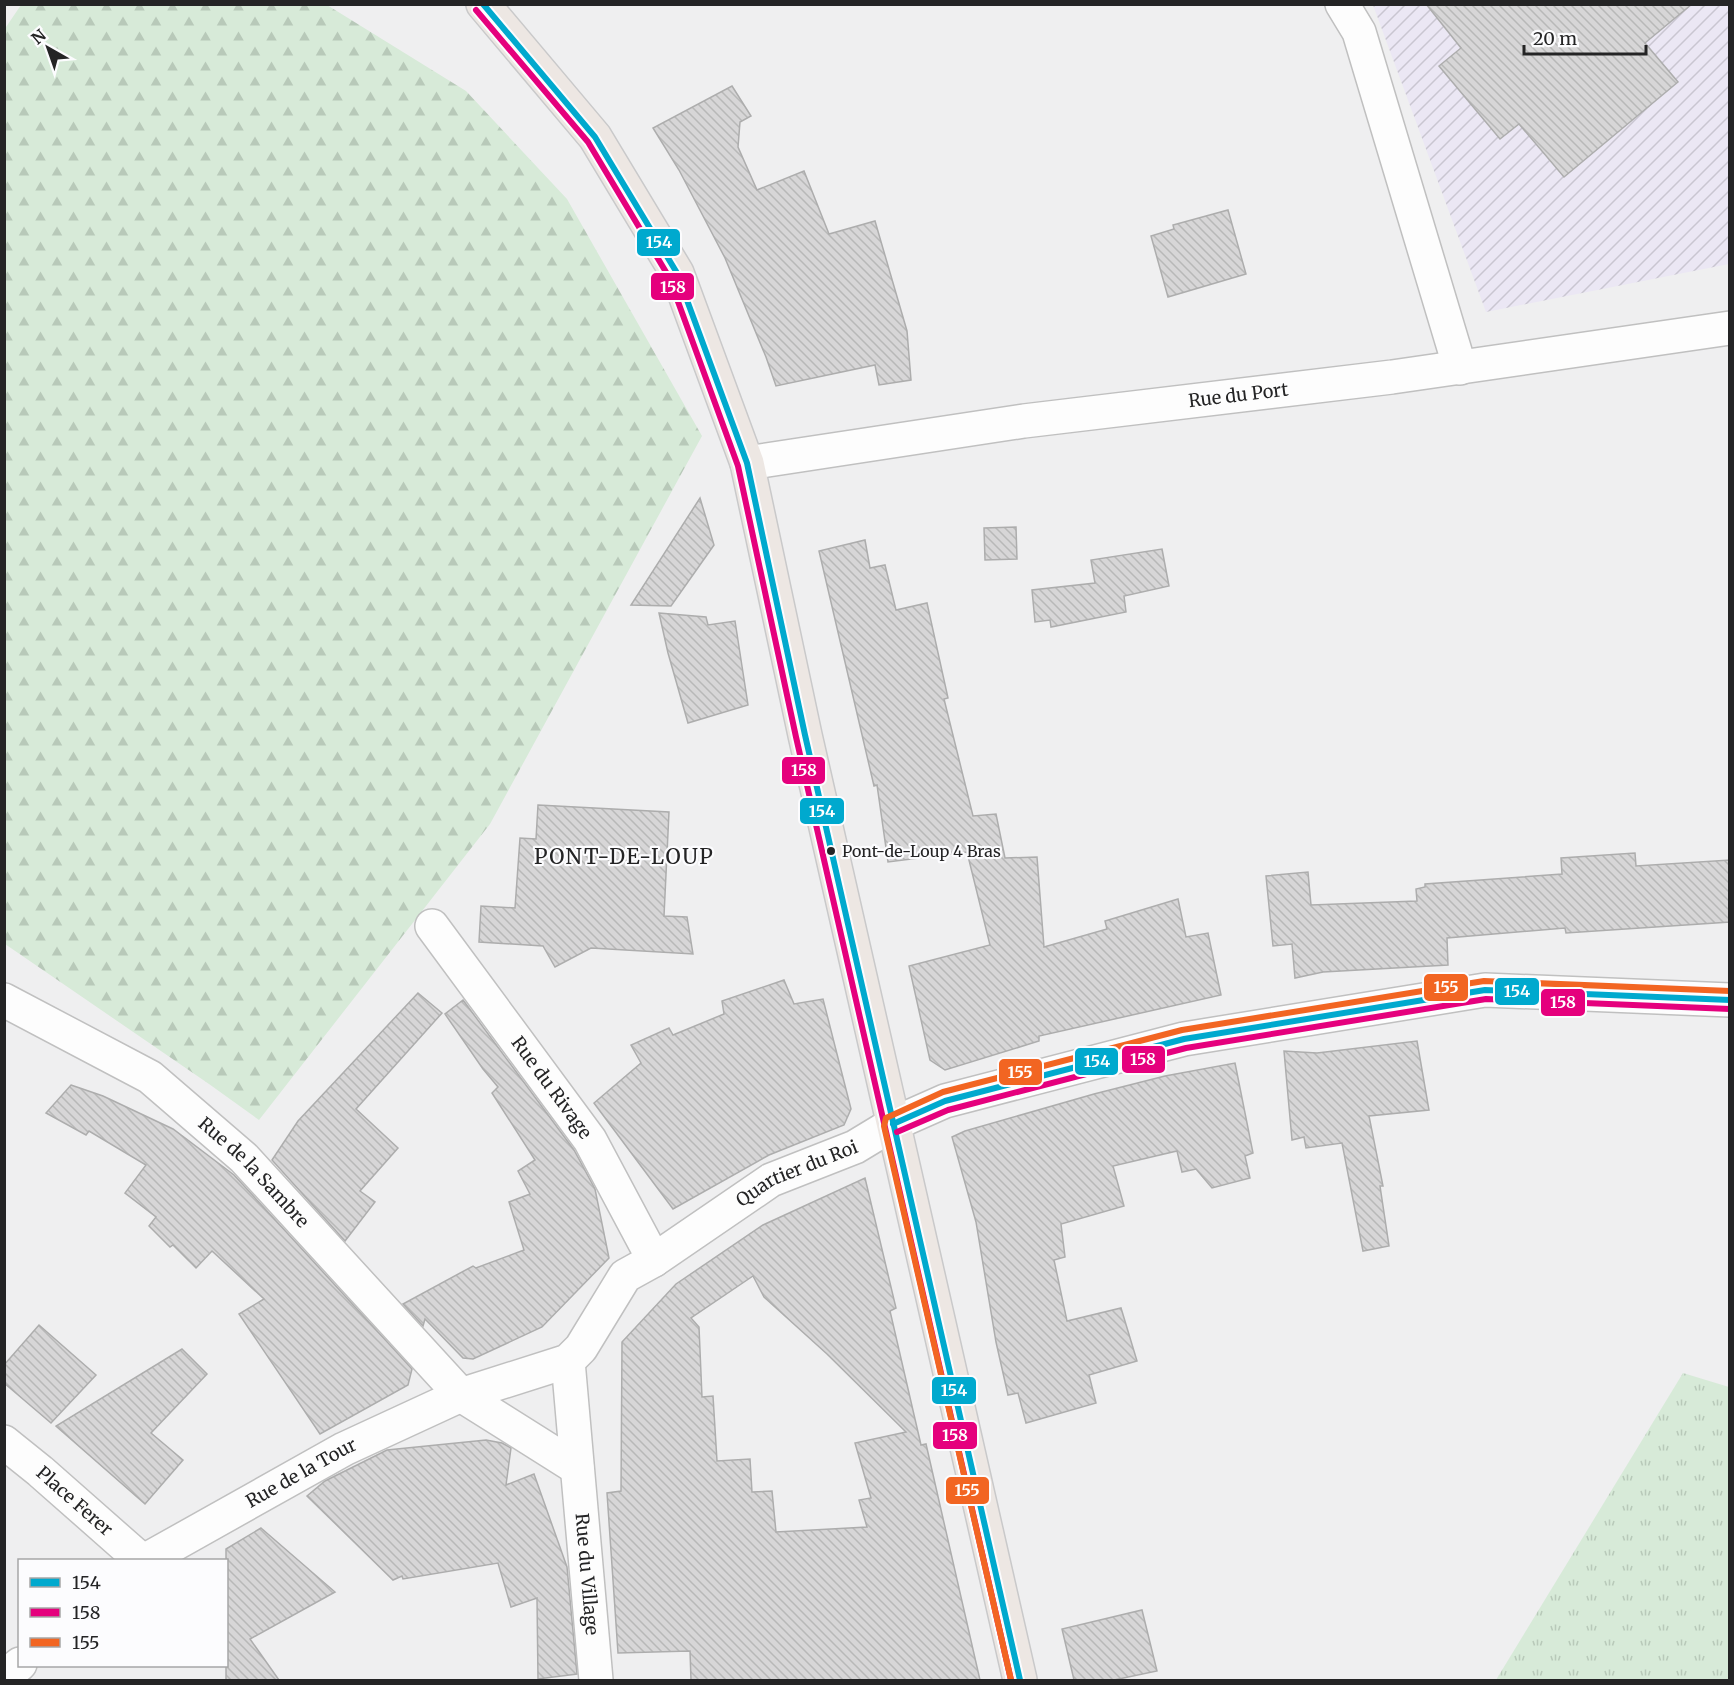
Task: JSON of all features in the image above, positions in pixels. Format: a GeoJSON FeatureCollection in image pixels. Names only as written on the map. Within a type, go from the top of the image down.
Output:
{"type":"FeatureCollection","features":[{"type":"Feature","properties":{"kind":"main road"},"geometry":{"type":"LineString","coordinates":[[483,4],[595,136],[677,273],[747,463],[805,735],[1020,1680]]}},
{"type":"Feature","properties":{"kind":"street"},"geometry":{"type":"LineString","coordinates":[[1342,4],[1359,32],[1460,368]]}},
{"type":"Feature","properties":{"kind":"street","name":"Rue du Port"},"geometry":{"type":"LineString","coordinates":[[747,463],[1024,421],[1460,368],[1730,328]]}},
{"type":"Feature","properties":{"kind":"street","name":"Rue du Rivage"},"geometry":{"type":"LineString","coordinates":[[432,926],[590,1140],[654,1260]]}},
{"type":"Feature","properties":{"kind":"street","name":"Quartier du Roi"},"geometry":{"type":"LineString","coordinates":[[568,1361],[582,1348],[625,1276],[654,1260],[771,1180],[855,1147],[893,1124],[945,1101],[1184,1039],[1485,990],[1730,1000]]}},
{"type":"Feature","properties":{"kind":"street","name":"Rue de la Sambre"},"geometry":{"type":"LineString","coordinates":[[4,1000],[150,1077],[244,1158],[461,1395],[577,1468]]}},
{"type":"Feature","properties":{"kind":"street","name":"Rue de la Tour"},"geometry":{"type":"LineString","coordinates":[[148,1559],[344,1449],[461,1395],[568,1361]]}},
{"type":"Feature","properties":{"kind":"street","name":"Rue du Village"},"geometry":{"type":"LineString","coordinates":[[568,1361],[596,1680]]}},
{"type":"Feature","properties":{"kind":"street","name":"Place Ferer"},"geometry":{"type":"LineString","coordinates":[[4,1442],[140,1559]]}},
{"type":"Feature","properties":{"kind":"street"},"geometry":{"type":"LineString","coordinates":[[4,1677],[18,1666]]}},
{"type":"Feature","properties":{"kind":"shaded area"},"geometry":{"type":"Polygon","coordinates":[[[1373,5],[1729,5],[1729,264],[1486,312],[1373,5]]]}},
{"type":"Feature","properties":{"kind":"green space"},"geometry":{"type":"Polygon","coordinates":[[[21,5],[327,5],[466,91],[567,199],[702,436],[490,824],[259,1120],[5,944],[4,30],[21,5]]]}},
{"type":"Feature","properties":{"kind":"green space"},"geometry":{"type":"Polygon","coordinates":[[[1683,1373],[1729,1387],[1729,1680],[1496,1680],[1683,1373]]]}},
{"type":"Feature","properties":{"kind":"building"},"geometry":{"type":"Polygon","coordinates":[[[1426,4],[1692,4],[1645,43],[1678,82],[1564,177],[1519,124],[1500,139],[1439,66],[1461,48],[1426,4]]]}},
{"type":"Feature","properties":{"kind":"building"},"geometry":{"type":"Polygon","coordinates":[[[732,86],[751,116],[740,122],[738,147],[757,190],[804,171],[829,234],[875,221],[907,331],[911,380],[879,385],[875,365],[776,386],[725,258],[679,170],[653,128],[732,86]]]}},
{"type":"Feature","properties":{"kind":"building"},"geometry":{"type":"Polygon","coordinates":[[[1228,210],[1246,274],[1168,297],[1151,236],[1174,229],[1173,225],[1228,210]]]}},
{"type":"Feature","properties":{"kind":"building"},"geometry":{"type":"Polygon","coordinates":[[[700,498],[714,545],[671,606],[631,605],[700,498]]]}},
{"type":"Feature","properties":{"kind":"building"},"geometry":{"type":"Polygon","coordinates":[[[1016,527],[1017,559],[985,560],[984,528],[1016,527]]]}},
{"type":"Feature","properties":{"kind":"building"},"geometry":{"type":"Polygon","coordinates":[[[865,540],[870,568],[885,565],[896,610],[927,603],[948,698],[944,699],[973,816],[996,814],[1005,858],[1037,857],[1044,947],[1107,929],[1105,921],[1178,899],[1186,937],[1208,933],[1221,995],[1039,1036],[1039,1041],[945,1070],[930,1060],[909,966],[990,945],[967,852],[888,862],[877,785],[874,786],[819,551],[865,540]]]}},
{"type":"Feature","properties":{"kind":"building"},"geometry":{"type":"Polygon","coordinates":[[[1162,549],[1169,586],[1124,596],[1126,612],[1051,627],[1050,620],[1035,622],[1032,590],[1095,583],[1091,560],[1162,549]]]}},
{"type":"Feature","properties":{"kind":"building"},"geometry":{"type":"Polygon","coordinates":[[[659,613],[706,617],[708,625],[735,621],[748,705],[688,723],[659,613]]]}},
{"type":"Feature","properties":{"kind":"building"},"geometry":{"type":"Polygon","coordinates":[[[538,805],[669,812],[664,916],[687,917],[693,954],[591,948],[555,967],[543,946],[479,942],[481,906],[515,908],[520,838],[536,839],[538,805]]]}},
{"type":"Feature","properties":{"kind":"building"},"geometry":{"type":"Polygon","coordinates":[[[1635,853],[1636,866],[1730,860],[1730,922],[1566,933],[1565,928],[1447,938],[1448,965],[1323,972],[1295,978],[1292,944],[1273,946],[1266,876],[1308,872],[1311,905],[1417,901],[1416,889],[1425,887],[1425,884],[1562,874],[1561,858],[1635,853]]]}},
{"type":"Feature","properties":{"kind":"building"},"geometry":{"type":"Polygon","coordinates":[[[784,980],[794,1004],[823,999],[851,1109],[844,1125],[769,1155],[673,1209],[594,1103],[641,1063],[631,1045],[669,1028],[673,1035],[724,1014],[722,1001],[784,980]]]}},
{"type":"Feature","properties":{"kind":"building"},"geometry":{"type":"Polygon","coordinates":[[[418,993],[442,1013],[356,1109],[398,1148],[360,1191],[375,1202],[345,1241],[272,1160],[298,1121],[418,993]]]}},
{"type":"Feature","properties":{"kind":"building"},"geometry":{"type":"Polygon","coordinates":[[[463,1000],[574,1150],[595,1189],[609,1258],[542,1327],[473,1359],[463,1358],[425,1319],[423,1326],[403,1304],[473,1266],[476,1268],[524,1250],[509,1202],[530,1194],[518,1171],[535,1160],[492,1093],[498,1087],[445,1014],[463,1000]]]}},
{"type":"Feature","properties":{"kind":"building"},"geometry":{"type":"Polygon","coordinates":[[[1417,1041],[1429,1110],[1369,1116],[1383,1186],[1380,1186],[1389,1246],[1363,1251],[1342,1143],[1306,1148],[1304,1137],[1292,1140],[1284,1051],[1317,1053],[1417,1041]]]}},
{"type":"Feature","properties":{"kind":"building"},"geometry":{"type":"Polygon","coordinates":[[[1235,1063],[1253,1153],[1245,1156],[1250,1178],[1212,1188],[1196,1169],[1182,1172],[1177,1151],[1113,1166],[1124,1206],[1061,1224],[1065,1257],[1054,1260],[1067,1321],[1121,1308],[1137,1361],[1089,1375],[1096,1403],[1026,1423],[1018,1393],[1008,1395],[996,1342],[976,1222],[952,1137],[965,1131],[1094,1094],[1165,1076],[1235,1063]]]}},
{"type":"Feature","properties":{"kind":"building"},"geometry":{"type":"Polygon","coordinates":[[[71,1085],[103,1096],[173,1129],[234,1175],[412,1369],[408,1385],[320,1434],[239,1314],[264,1299],[212,1251],[196,1268],[173,1245],[170,1247],[149,1226],[156,1217],[125,1193],[146,1165],[89,1131],[86,1135],[46,1113],[71,1085]]]}},
{"type":"Feature","properties":{"kind":"building"},"geometry":{"type":"Polygon","coordinates":[[[865,1178],[896,1308],[890,1311],[921,1445],[926,1444],[980,1680],[691,1680],[690,1651],[618,1653],[607,1493],[621,1491],[622,1342],[676,1284],[763,1225],[865,1178]],[[753,1276],[691,1318],[699,1327],[702,1397],[713,1396],[717,1461],[750,1459],[752,1492],[772,1491],[776,1532],[867,1527],[859,1500],[871,1498],[855,1443],[906,1432],[827,1354],[764,1297],[753,1276]]]}},
{"type":"Feature","properties":{"kind":"building"},"geometry":{"type":"Polygon","coordinates":[[[39,1325],[96,1375],[51,1423],[4,1383],[4,1365],[39,1325]]]}},
{"type":"Feature","properties":{"kind":"building"},"geometry":{"type":"Polygon","coordinates":[[[182,1349],[207,1374],[151,1433],[183,1460],[145,1504],[56,1426],[182,1349]]]}},
{"type":"Feature","properties":{"kind":"building"},"geometry":{"type":"Polygon","coordinates":[[[486,1440],[502,1443],[511,1448],[506,1485],[534,1474],[567,1567],[577,1674],[538,1679],[537,1598],[511,1607],[498,1563],[403,1579],[402,1576],[393,1580],[307,1496],[325,1481],[387,1450],[486,1440]]]}},
{"type":"Feature","properties":{"kind":"building"},"geometry":{"type":"Polygon","coordinates":[[[261,1528],[335,1592],[250,1639],[279,1680],[226,1680],[228,1559],[226,1559],[226,1549],[261,1528]]]}},
{"type":"Feature","properties":{"kind":"building"},"geometry":{"type":"Polygon","coordinates":[[[1142,1610],[1157,1671],[1114,1680],[1074,1680],[1062,1629],[1142,1610]]]}},
{"type":"Feature","properties":{"kind":"transit line","name":"154"},"geometry":{"type":"LineString","coordinates":[[483,4],[595,137],[677,273],[747,463],[805,735],[1020,1680]]}},
{"type":"Feature","properties":{"kind":"transit line","name":"158"},"geometry":{"type":"LineString","coordinates":[[476,10],[588,142],[669,277],[738,466],[796,737],[1011,1680]]}},
{"type":"Feature","properties":{"kind":"transit line","name":"155"},"geometry":{"type":"LineString","coordinates":[[1011,1680],[884,1126],[886,1118],[943,1092],[1182,1030],[1484,981],[1730,991]]}},
{"type":"Feature","properties":{"kind":"transit line","name":"154"},"geometry":{"type":"LineString","coordinates":[[893,1124],[945,1101],[1184,1039],[1485,990],[1730,1000]]}},
{"type":"Feature","properties":{"kind":"transit line","name":"158"},"geometry":{"type":"LineString","coordinates":[[897,1132],[948,1110],[1186,1048],[1486,999],[1730,1009]]}},
{"type":"Feature","properties":{"kind":"place","name":"Pont-de-Loup 4 Bras"},"geometry":{"type":"Point","coordinates":[831,851]}},
{"type":"Feature","properties":{"kind":"district","name":"PONT-DE-LOUP"},"geometry":{"type":"Point","coordinates":[624,857]}}]}
